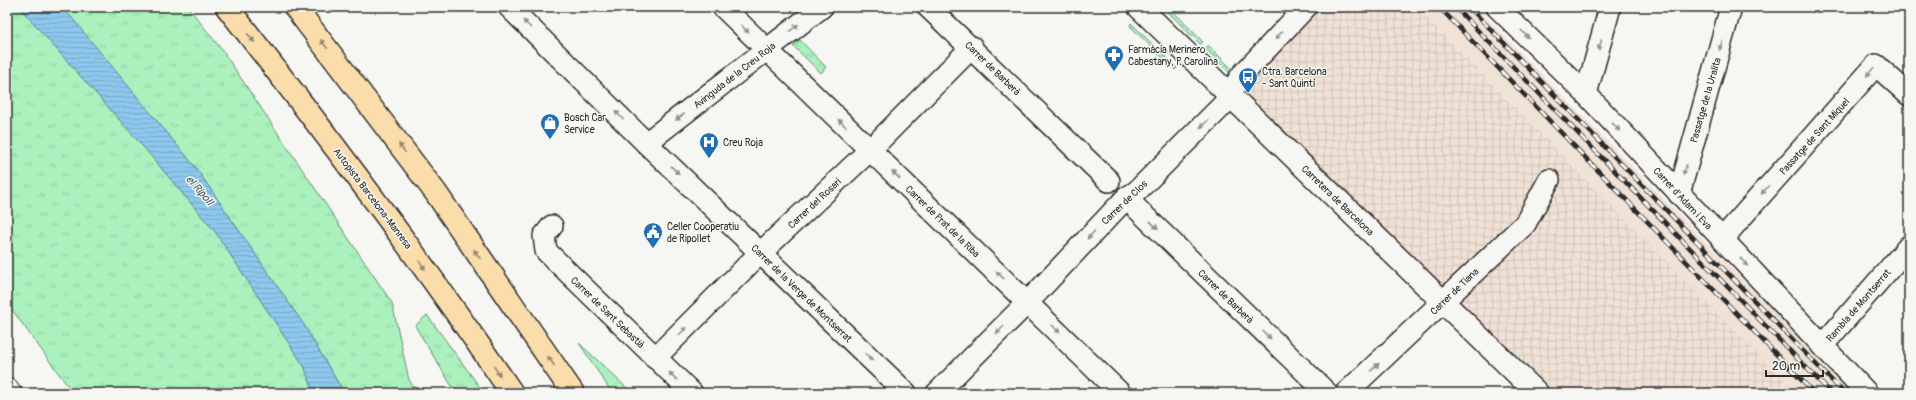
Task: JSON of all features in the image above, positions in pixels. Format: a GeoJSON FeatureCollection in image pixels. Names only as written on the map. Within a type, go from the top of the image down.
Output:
{"type":"FeatureCollection","features":[{"type":"Feature","properties":{"kind":"highway","name":"Autopista Barcelona-Manresa"},"geometry":{"type":"LineString","coordinates":[[227,7],[376,201],[464,322],[512,393]]}},
{"type":"Feature","properties":{"kind":"highway"},"geometry":{"type":"LineString","coordinates":[[295,7],[436,193],[573,393]]}},
{"type":"Feature","properties":{"kind":"main road","name":"Carretera de Barcelona"},"geometry":{"type":"LineString","coordinates":[[1139,7],[1537,393]]}},
{"type":"Feature","properties":{"kind":"main road"},"geometry":{"type":"LineString","coordinates":[[7,389],[10,393]]}},
{"type":"Feature","properties":{"kind":"street","name":"Carrer de la Verge de Montserrat"},"geometry":{"type":"LineString","coordinates":[[509,7],[646,143],[906,393]]}},
{"type":"Feature","properties":{"kind":"street","name":"Carrer de Prat de la Riba"},"geometry":{"type":"LineString","coordinates":[[723,7],[1120,393]]}},
{"type":"Feature","properties":{"kind":"street","name":"Avinguda de la Creu Roja"},"geometry":{"type":"LineString","coordinates":[[646,143],[822,7]]}},
{"type":"Feature","properties":{"kind":"street","name":"Carrer de Barberà"},"geometry":{"type":"LineString","coordinates":[[928,7],[972,47],[1109,181]]}},
{"type":"Feature","properties":{"kind":"street","name":"Carrer de Clos"},"geometry":{"type":"LineString","coordinates":[[937,393],[1028,302],[1126,198],[1137,191],[1223,105],[1230,96],[1241,76],[1306,7]]}},
{"type":"Feature","properties":{"kind":"street","name":"Carrer d'Adam i Eva"},"geometry":{"type":"LineString","coordinates":[[1497,7],[1586,94],[1867,393]]}},
{"type":"Feature","properties":{"kind":"street"},"geometry":{"type":"LineString","coordinates":[[1586,94],[1610,7]]}},
{"type":"Feature","properties":{"kind":"street","name":"Passatge de la Uralita"},"geometry":{"type":"LineString","coordinates":[[1679,194],[1731,7]]}},
{"type":"Feature","properties":{"kind":"street","name":"Carrer del Rosari"},"geometry":{"type":"LineString","coordinates":[[655,358],[870,150],[972,47]]}},
{"type":"Feature","properties":{"kind":"street","name":"Passatge de Sant Miquel"},"geometry":{"type":"LineString","coordinates":[[1724,241],[1731,229],[1876,65],[1909,95]]}},
{"type":"Feature","properties":{"kind":"street","name":"Carrer de Tiana"},"geometry":{"type":"LineString","coordinates":[[1346,393],[1524,224],[1549,180]]}},
{"type":"Feature","properties":{"kind":"street","name":"Carrer de Barberà"},"geometry":{"type":"LineString","coordinates":[[1126,198],[1326,393]]}},
{"type":"Feature","properties":{"kind":"street","name":"Carrer de Sant Sebastià"},"geometry":{"type":"LineString","coordinates":[[552,226],[546,231],[544,236],[546,251],[692,393]]}},
{"type":"Feature","properties":{"kind":"street","name":"Rambla de Montserrat"},"geometry":{"type":"LineString","coordinates":[[1822,346],[1909,246]]}},
{"type":"Feature","properties":{"kind":"shaded area"},"geometry":{"type":"Polygon","coordinates":[[[1318,7],[1416,7],[1797,393],[1535,393],[1228,102],[1318,7]]]}},
{"type":"Feature","properties":{"kind":"shaded area"},"geometry":{"type":"Polygon","coordinates":[[[1416,7],[1476,7],[1854,393],[1797,393],[1416,7]]]}},
{"type":"Feature","properties":{"kind":"green space"},"geometry":{"type":"Polygon","coordinates":[[[7,7],[19,7],[140,143],[216,233],[304,366],[314,393],[73,393],[7,303],[7,7]]]}},
{"type":"Feature","properties":{"kind":"green space"},"geometry":{"type":"Polygon","coordinates":[[[62,7],[188,7],[222,50],[392,303],[409,380],[418,393],[344,393],[304,325],[196,168],[62,7]]]}},
{"type":"Feature","properties":{"kind":"green space"},"geometry":{"type":"Polygon","coordinates":[[[1163,7],[1169,7],[1203,42],[1200,44],[1163,7]]]}},
{"type":"Feature","properties":{"kind":"green space"},"geometry":{"type":"Polygon","coordinates":[[[1131,23],[1177,68],[1175,70],[1130,26],[1131,23]]]}},
{"type":"Feature","properties":{"kind":"green space"},"geometry":{"type":"Polygon","coordinates":[[[800,40],[826,67],[821,73],[793,46],[800,40]]]}},
{"type":"Feature","properties":{"kind":"green space"},"geometry":{"type":"Polygon","coordinates":[[[1208,46],[1234,71],[1229,72],[1205,48],[1208,46]]]}},
{"type":"Feature","properties":{"kind":"green space"},"geometry":{"type":"Polygon","coordinates":[[[427,315],[484,393],[456,393],[415,326],[427,315]]]}},
{"type":"Feature","properties":{"kind":"green space"},"geometry":{"type":"Polygon","coordinates":[[[579,343],[632,393],[612,393],[579,343]]]}},
{"type":"Feature","properties":{"kind":"water","name":"el Ripoll"},"geometry":{"type":"Polygon","coordinates":[[[19,7],[63,7],[196,168],[304,325],[344,393],[314,393],[304,366],[216,233],[140,143],[19,7]]]}},
{"type":"Feature","properties":{"kind":"railway"},"geometry":{"type":"LineString","coordinates":[[1439,7],[1814,393]]}},
{"type":"Feature","properties":{"kind":"railway"},"geometry":{"type":"LineString","coordinates":[[1455,7],[1831,393]]}},
{"type":"Feature","properties":{"kind":"railway"},"geometry":{"type":"LineString","coordinates":[[1469,7],[1844,393]]}},
{"type":"Feature","properties":{"kind":"place","name":"Farmàcia Merinero Cabestany, P. Carolina"},"geometry":{"type":"Point","coordinates":[1114,72]}},
{"type":"Feature","properties":{"kind":"place","name":"Ctra. Barcelona - Sant Quintí"},"geometry":{"type":"Point","coordinates":[1248,94]}},
{"type":"Feature","properties":{"kind":"place","name":"Bosch Car Service"},"geometry":{"type":"Point","coordinates":[550,140]}},
{"type":"Feature","properties":{"kind":"place","name":"Creu Roja"},"geometry":{"type":"Point","coordinates":[709,159]}},
{"type":"Feature","properties":{"kind":"place","name":"Celler Cooperatiu de Ripollet"},"geometry":{"type":"Point","coordinates":[653,249]}}]}
